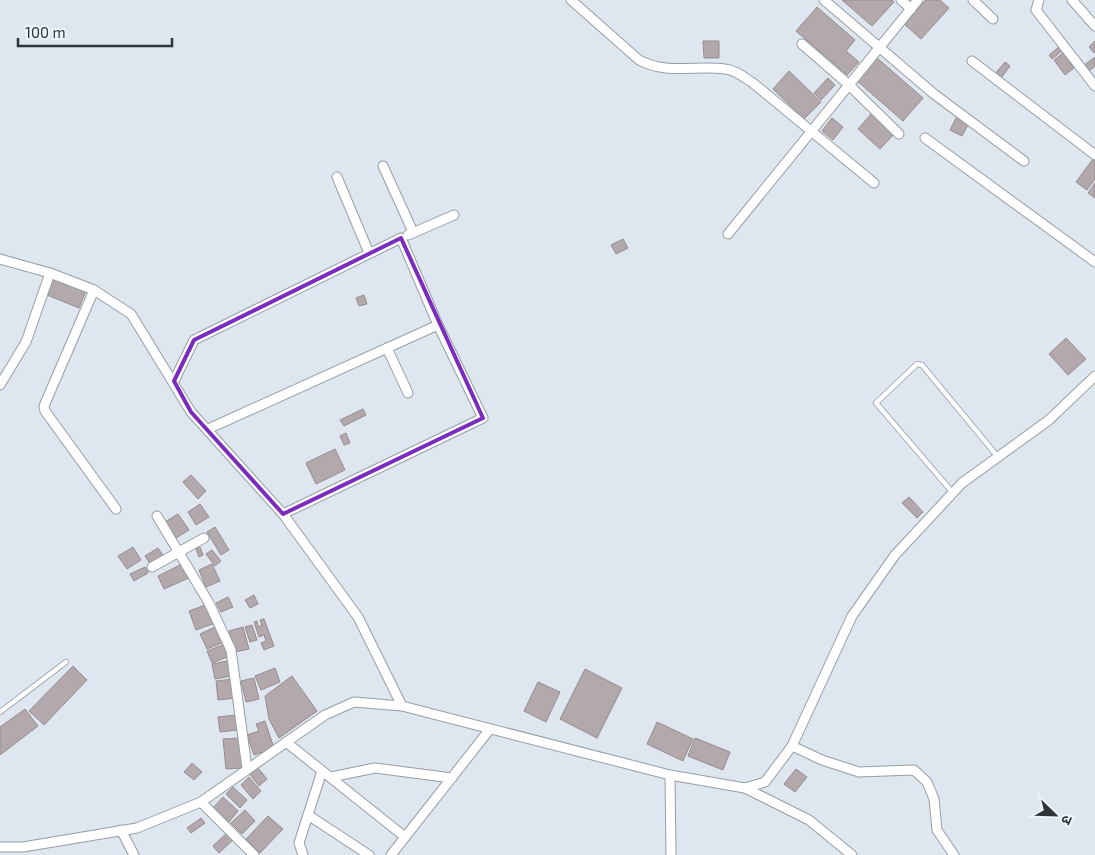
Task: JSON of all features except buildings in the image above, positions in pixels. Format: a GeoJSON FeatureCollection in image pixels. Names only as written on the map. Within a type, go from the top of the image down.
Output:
{"type":"FeatureCollection","features":[{"type":"Feature","properties":{"kind":"street"},"geometry":{"type":"LineString","coordinates":[[571,0],[639,60],[652,67],[667,70],[725,69],[736,72],[753,83],[874,183]]}},
{"type":"Feature","properties":{"kind":"street"},"geometry":{"type":"LineString","coordinates":[[824,0],[934,94],[1024,161]]}},
{"type":"Feature","properties":{"kind":"street"},"geometry":{"type":"LineString","coordinates":[[902,0],[911,9]]}},
{"type":"Feature","properties":{"kind":"street"},"geometry":{"type":"LineString","coordinates":[[728,234],[918,0]]}},
{"type":"Feature","properties":{"kind":"street"},"geometry":{"type":"LineString","coordinates":[[973,0],[993,19]]}},
{"type":"Feature","properties":{"kind":"street"},"geometry":{"type":"LineString","coordinates":[[1039,0],[1036,10],[1044,23],[1095,86]]}},
{"type":"Feature","properties":{"kind":"street"},"geometry":{"type":"LineString","coordinates":[[1072,0],[1095,26]]}},
{"type":"Feature","properties":{"kind":"street"},"geometry":{"type":"LineString","coordinates":[[802,44],[848,84],[899,134]]}},
{"type":"Feature","properties":{"kind":"street"},"geometry":{"type":"LineString","coordinates":[[972,61],[1095,155]]}},
{"type":"Feature","properties":{"kind":"street"},"geometry":{"type":"LineString","coordinates":[[925,138],[1095,262]]}},
{"type":"Feature","properties":{"kind":"street"},"geometry":{"type":"LineString","coordinates":[[383,166],[413,232]]}},
{"type":"Feature","properties":{"kind":"street"},"geometry":{"type":"LineString","coordinates":[[337,177],[369,253]]}},
{"type":"Feature","properties":{"kind":"street"},"geometry":{"type":"LineString","coordinates":[[174,381],[194,340],[369,253],[454,215]]}},
{"type":"Feature","properties":{"kind":"street"},"geometry":{"type":"LineString","coordinates":[[283,514],[483,418],[438,325],[401,238]]}},
{"type":"Feature","properties":{"kind":"street"},"geometry":{"type":"LineString","coordinates":[[0,259],[50,273],[94,290],[132,314],[192,412],[283,514],[358,617],[402,706]]}},
{"type":"Feature","properties":{"kind":"street"},"geometry":{"type":"LineString","coordinates":[[0,385],[26,342],[50,273]]}},
{"type":"Feature","properties":{"kind":"street"},"geometry":{"type":"LineString","coordinates":[[94,290],[44,406],[44,412],[116,509]]}},
{"type":"Feature","properties":{"kind":"street"},"geometry":{"type":"LineString","coordinates":[[208,429],[438,325]]}},
{"type":"Feature","properties":{"kind":"street"},"geometry":{"type":"LineString","coordinates":[[388,348],[408,394]]}},
{"type":"Feature","properties":{"kind":"street"},"geometry":{"type":"LineString","coordinates":[[745,788],[765,782],[792,746],[852,616],[896,555],[962,483],[1049,420],[1095,376]]}},
{"type":"Feature","properties":{"kind":"street"},"geometry":{"type":"LineString","coordinates":[[157,516],[209,603],[230,650],[247,768]]}},
{"type":"Feature","properties":{"kind":"street"},"geometry":{"type":"LineString","coordinates":[[152,567],[204,538]]}},
{"type":"Feature","properties":{"kind":"street"},"geometry":{"type":"LineString","coordinates":[[0,847],[23,847],[136,828],[200,802],[326,715],[354,702],[402,706],[670,775],[745,788],[809,820],[852,855]]}},
{"type":"Feature","properties":{"kind":"street"},"geometry":{"type":"LineString","coordinates":[[391,855],[490,729]]}},
{"type":"Feature","properties":{"kind":"street"},"geometry":{"type":"LineString","coordinates":[[286,742],[405,837]]}},
{"type":"Feature","properties":{"kind":"street"},"geometry":{"type":"LineString","coordinates":[[792,746],[822,760],[859,772],[914,770],[927,782],[934,799],[937,830],[954,855]]}},
{"type":"Feature","properties":{"kind":"street"},"geometry":{"type":"LineString","coordinates":[[331,777],[375,768],[452,778]]}},
{"type":"Feature","properties":{"kind":"street"},"geometry":{"type":"LineString","coordinates":[[303,855],[299,843],[322,771]]}},
{"type":"Feature","properties":{"kind":"street"},"geometry":{"type":"LineString","coordinates":[[670,775],[671,855]]}},
{"type":"Feature","properties":{"kind":"street"},"geometry":{"type":"LineString","coordinates":[[200,802],[254,855]]}},
{"type":"Feature","properties":{"kind":"street"},"geometry":{"type":"LineString","coordinates":[[308,815],[369,855]]}},
{"type":"Feature","properties":{"kind":"street"},"geometry":{"type":"LineString","coordinates":[[121,830],[134,855]]}},
{"type":"Feature","properties":{"kind":"lane"},"geometry":{"type":"LineString","coordinates":[[953,493],[876,403],[917,364],[922,364],[998,457]]}},
{"type":"Feature","properties":{"kind":"lane"},"geometry":{"type":"LineString","coordinates":[[0,712],[66,662]]}},
{"type":"Feature","properties":{"kind":"highlighted area"},"geometry":{"type":"Polygon","coordinates":[[[401,238],[483,418],[283,514],[191,412],[174,381],[194,340],[401,238]]]}}]}
